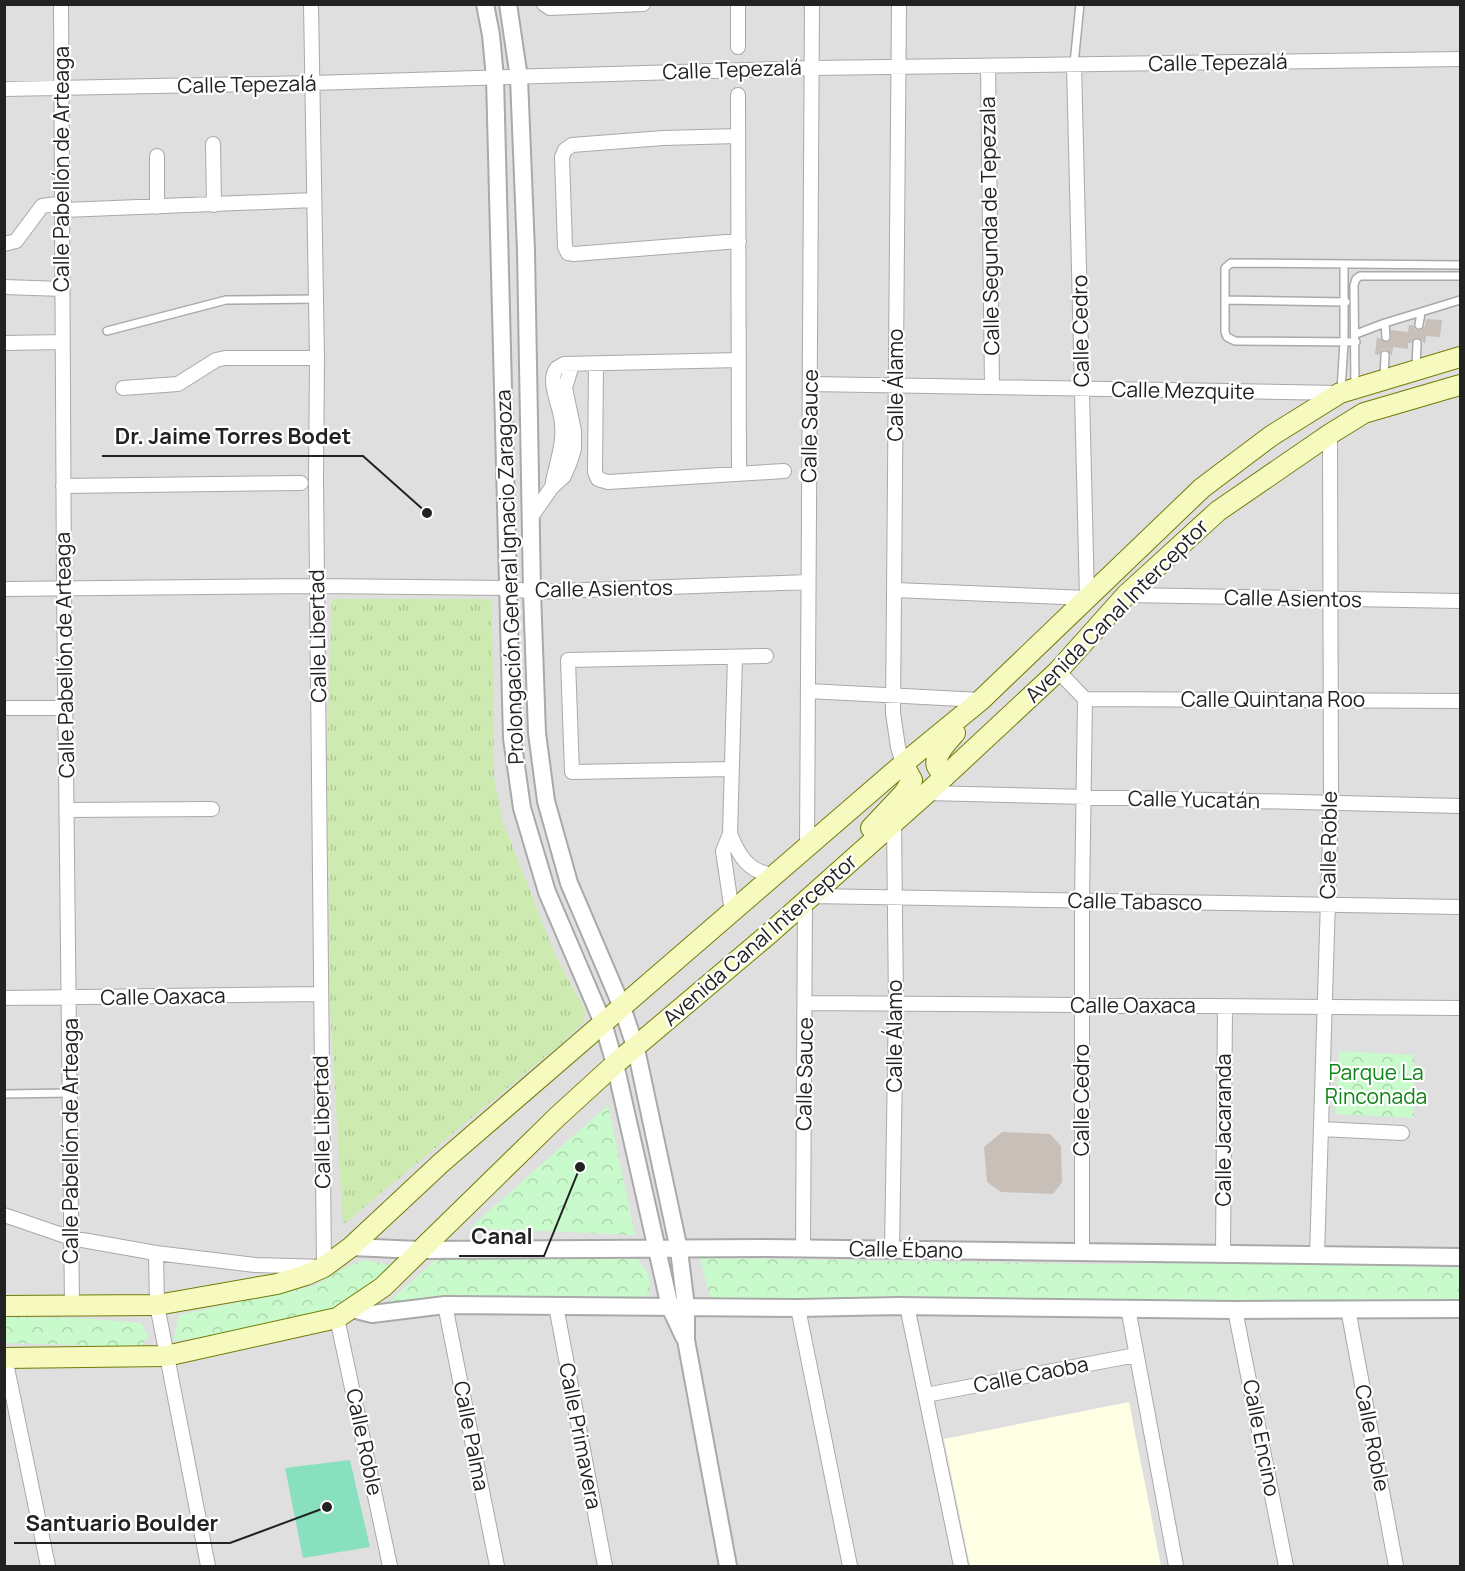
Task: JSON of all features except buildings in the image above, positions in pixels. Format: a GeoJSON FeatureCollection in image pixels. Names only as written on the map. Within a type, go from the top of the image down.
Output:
{"type":"FeatureCollection","features":[{"type":"Feature","properties":{"kind":"main road","name":"Avenida Canal Interceptor"},"geometry":{"type":"LineString","coordinates":[[4,1306],[157,1305],[277,1284],[324,1267],[351,1247],[441,1163],[774,875],[981,700],[1202,488],[1271,436],[1348,392],[1461,357]]}},
{"type":"Feature","properties":{"kind":"main road","name":"Avenida Canal Interceptor"},"geometry":{"type":"LineString","coordinates":[[5,1358],[166,1356],[345,1313],[383,1287],[556,1117],[770,933],[927,793],[1058,671],[1126,595],[1218,511],[1364,413],[1461,385]]}},
{"type":"Feature","properties":{"kind":"main road"},"geometry":{"type":"LineString","coordinates":[[948,773],[942,772],[937,766],[936,758],[981,700]]}},
{"type":"Feature","properties":{"kind":"main road"},"geometry":{"type":"LineString","coordinates":[[846,865],[865,835],[904,793],[912,780],[903,764]]}},
{"type":"Feature","properties":{"kind":"street","name":"Calle Pabellón de Arteaga"},"geometry":{"type":"LineString","coordinates":[[61,4],[64,206],[63,486],[72,1306]]}},
{"type":"Feature","properties":{"kind":"street","name":"Calle Libertad"},"geometry":{"type":"LineString","coordinates":[[311,4],[317,358],[324,1267]]}},
{"type":"Feature","properties":{"kind":"street","name":"Prolongación General Ignacio Zaragoza"},"geometry":{"type":"LineString","coordinates":[[484,4],[491,35],[495,78],[512,738],[522,807],[547,892],[603,1023],[615,1064],[656,1249],[678,1307]]}},
{"type":"Feature","properties":{"kind":"street","name":"Prolongación General Ignacio Zaragoza"},"geometry":{"type":"LineString","coordinates":[[508,4],[519,78],[526,251],[537,733],[546,801],[569,883],[622,1007],[636,1048],[679,1250],[678,1307]]}},
{"type":"Feature","properties":{"kind":"street"},"geometry":{"type":"LineString","coordinates":[[544,4],[550,9],[643,4]]}},
{"type":"Feature","properties":{"kind":"street"},"geometry":{"type":"LineString","coordinates":[[738,4],[738,47]]}},
{"type":"Feature","properties":{"kind":"street","name":"Calle Sauce"},"geometry":{"type":"LineString","coordinates":[[807,847],[812,4]]}},
{"type":"Feature","properties":{"kind":"street","name":"Calle Álamo"},"geometry":{"type":"LineString","coordinates":[[899,4],[893,696],[894,727],[903,764]]}},
{"type":"Feature","properties":{"kind":"street","name":"Calle Tepezalá"},"geometry":{"type":"LineString","coordinates":[[4,89],[519,78],[812,68],[1461,59]]}},
{"type":"Feature","properties":{"kind":"street","name":"Calle Cedro"},"geometry":{"type":"LineString","coordinates":[[1074,64],[1087,598]]}},
{"type":"Feature","properties":{"kind":"street","name":"Calle Segunda de Tepezala"},"geometry":{"type":"LineString","coordinates":[[988,66],[992,387]]}},
{"type":"Feature","properties":{"kind":"street"},"geometry":{"type":"LineString","coordinates":[[738,95],[739,474]]}},
{"type":"Feature","properties":{"kind":"street"},"geometry":{"type":"LineString","coordinates":[[738,136],[663,138],[572,145],[565,150],[562,157],[565,247],[568,253],[739,241]]}},
{"type":"Feature","properties":{"kind":"street"},"geometry":{"type":"LineString","coordinates":[[213,144],[214,205]]}},
{"type":"Feature","properties":{"kind":"street"},"geometry":{"type":"LineString","coordinates":[[157,156],[157,207]]}},
{"type":"Feature","properties":{"kind":"street"},"geometry":{"type":"LineString","coordinates":[[4,244],[16,242],[42,206],[157,207],[314,200]]}},
{"type":"Feature","properties":{"kind":"street"},"geometry":{"type":"LineString","coordinates":[[4,287],[63,289]]}},
{"type":"Feature","properties":{"kind":"street"},"geometry":{"type":"LineString","coordinates":[[4,344],[63,342]]}},
{"type":"Feature","properties":{"kind":"street"},"geometry":{"type":"LineString","coordinates":[[123,388],[178,384],[216,360],[225,358],[317,358]]}},
{"type":"Feature","properties":{"kind":"street"},"geometry":{"type":"LineString","coordinates":[[531,517],[552,487],[564,476],[573,450],[574,431],[565,388],[572,365],[739,360]]}},
{"type":"Feature","properties":{"kind":"street"},"geometry":{"type":"LineString","coordinates":[[596,364],[595,472],[598,479],[608,482],[784,471]]}},
{"type":"Feature","properties":{"kind":"street","name":"Calle Mezquite"},"geometry":{"type":"LineString","coordinates":[[810,384],[1348,392]]}},
{"type":"Feature","properties":{"kind":"street","name":"Calle Roble"},"geometry":{"type":"LineString","coordinates":[[1317,1256],[1330,803],[1330,434]]}},
{"type":"Feature","properties":{"kind":"street"},"geometry":{"type":"LineString","coordinates":[[63,486],[301,483]]}},
{"type":"Feature","properties":{"kind":"street","name":"Calle Asientos"},"geometry":{"type":"LineString","coordinates":[[4,590],[317,586],[508,588],[532,592],[808,582]]}},
{"type":"Feature","properties":{"kind":"street"},"geometry":{"type":"LineString","coordinates":[[895,590],[1087,598]]}},
{"type":"Feature","properties":{"kind":"street","name":"Calle Asientos"},"geometry":{"type":"LineString","coordinates":[[1126,595],[1461,601]]}},
{"type":"Feature","properties":{"kind":"street"},"geometry":{"type":"LineString","coordinates":[[732,769],[572,772],[568,660],[766,656]]}},
{"type":"Feature","properties":{"kind":"street"},"geometry":{"type":"LineString","coordinates":[[732,912],[723,851],[730,834],[735,657]]}},
{"type":"Feature","properties":{"kind":"street"},"geometry":{"type":"LineString","coordinates":[[1058,671],[1085,699]]}},
{"type":"Feature","properties":{"kind":"street"},"geometry":{"type":"LineString","coordinates":[[808,691],[981,700]]}},
{"type":"Feature","properties":{"kind":"street","name":"Calle Cedro"},"geometry":{"type":"LineString","coordinates":[[1082,1253],[1082,901],[1085,699]]}},
{"type":"Feature","properties":{"kind":"street","name":"Calle Quintana Roo"},"geometry":{"type":"LineString","coordinates":[[1085,699],[1461,701]]}},
{"type":"Feature","properties":{"kind":"street"},"geometry":{"type":"LineString","coordinates":[[4,708],[66,708]]}},
{"type":"Feature","properties":{"kind":"street","name":"Calle Yucatán"},"geometry":{"type":"LineString","coordinates":[[927,793],[1461,806]]}},
{"type":"Feature","properties":{"kind":"street"},"geometry":{"type":"LineString","coordinates":[[67,810],[212,809]]}},
{"type":"Feature","properties":{"kind":"street","name":"Calle Álamo"},"geometry":{"type":"LineString","coordinates":[[892,1250],[896,1004],[894,822]]}},
{"type":"Feature","properties":{"kind":"street"},"geometry":{"type":"LineString","coordinates":[[730,834],[746,864],[754,870],[774,875]]}},
{"type":"Feature","properties":{"kind":"street","name":"Calle Sauce"},"geometry":{"type":"LineString","coordinates":[[803,1249],[808,898]]}},
{"type":"Feature","properties":{"kind":"street","name":"Calle Tabasco"},"geometry":{"type":"LineString","coordinates":[[808,898],[1461,907]]}},
{"type":"Feature","properties":{"kind":"street","name":"Calle Oaxaca"},"geometry":{"type":"LineString","coordinates":[[4,998],[321,994]]}},
{"type":"Feature","properties":{"kind":"street","name":"Calle Oaxaca"},"geometry":{"type":"LineString","coordinates":[[806,1003],[1461,1008]]}},
{"type":"Feature","properties":{"kind":"street","name":"Calle Jacaranda"},"geometry":{"type":"LineString","coordinates":[[1223,1254],[1225,1006]]}},
{"type":"Feature","properties":{"kind":"street"},"geometry":{"type":"LineString","coordinates":[[1321,1129],[1402,1133]]}},
{"type":"Feature","properties":{"kind":"street"},"geometry":{"type":"LineString","coordinates":[[4,1215],[71,1238],[156,1252],[255,1265],[324,1267]]}},
{"type":"Feature","properties":{"kind":"street","name":"Calle Ébano"},"geometry":{"type":"LineString","coordinates":[[351,1247],[419,1250],[803,1249],[1461,1257]]}},
{"type":"Feature","properties":{"kind":"street"},"geometry":{"type":"LineString","coordinates":[[156,1252],[157,1305],[208,1566]]}},
{"type":"Feature","properties":{"kind":"street"},"geometry":{"type":"LineString","coordinates":[[345,1313],[372,1314],[445,1305],[798,1308],[907,1306],[1235,1310],[1461,1309]]}},
{"type":"Feature","properties":{"kind":"street","name":"Calle Palma"},"geometry":{"type":"LineString","coordinates":[[445,1305],[497,1566]]}},
{"type":"Feature","properties":{"kind":"street","name":"Calle Primavera"},"geometry":{"type":"LineString","coordinates":[[556,1306],[605,1566]]}},
{"type":"Feature","properties":{"kind":"street"},"geometry":{"type":"LineString","coordinates":[[907,1306],[961,1566]]}},
{"type":"Feature","properties":{"kind":"street"},"geometry":{"type":"LineString","coordinates":[[678,1307],[728,1566]]}},
{"type":"Feature","properties":{"kind":"street"},"geometry":{"type":"LineString","coordinates":[[798,1308],[850,1566]]}},
{"type":"Feature","properties":{"kind":"street"},"geometry":{"type":"LineString","coordinates":[[1128,1308],[1176,1566]]}},
{"type":"Feature","properties":{"kind":"street","name":"Calle Roble"},"geometry":{"type":"LineString","coordinates":[[1348,1309],[1396,1566]]}},
{"type":"Feature","properties":{"kind":"street","name":"Calle Encino"},"geometry":{"type":"LineString","coordinates":[[1235,1310],[1286,1566]]}},
{"type":"Feature","properties":{"kind":"street","name":"Calle Roble"},"geometry":{"type":"LineString","coordinates":[[345,1313],[390,1566]]}},
{"type":"Feature","properties":{"kind":"street","name":"Calle Caoba"},"geometry":{"type":"LineString","coordinates":[[926,1395],[1136,1355]]}},
{"type":"Feature","properties":{"kind":"street"},"geometry":{"type":"LineString","coordinates":[[5,1358],[48,1566]]}},
{"type":"Feature","properties":{"kind":"lane"},"geometry":{"type":"LineString","coordinates":[[1074,64],[1080,4]]}},
{"type":"Feature","properties":{"kind":"lane"},"geometry":{"type":"LineString","coordinates":[[1356,342],[1235,341],[1227,337],[1225,332],[1226,268],[1231,263],[1461,265]]}},
{"type":"Feature","properties":{"kind":"lane"},"geometry":{"type":"LineString","coordinates":[[1344,264],[1344,342],[1348,392]]}},
{"type":"Feature","properties":{"kind":"lane"},"geometry":{"type":"LineString","coordinates":[[1348,392],[1356,342],[1354,285],[1356,279],[1360,276],[1461,276]]}},
{"type":"Feature","properties":{"kind":"lane"},"geometry":{"type":"LineString","coordinates":[[107,332],[226,300],[316,298]]}},
{"type":"Feature","properties":{"kind":"lane"},"geometry":{"type":"LineString","coordinates":[[1226,300],[1355,302]]}},
{"type":"Feature","properties":{"kind":"lane"},"geometry":{"type":"LineString","coordinates":[[1356,333],[1461,300]]}},
{"type":"Feature","properties":{"kind":"lane"},"geometry":{"type":"LineString","coordinates":[[1419,325],[1420,312]]}},
{"type":"Feature","properties":{"kind":"lane"},"geometry":{"type":"LineString","coordinates":[[1385,323],[1386,337]]}},
{"type":"Feature","properties":{"kind":"lane"},"geometry":{"type":"LineString","coordinates":[[1416,371],[1417,343]]}},
{"type":"Feature","properties":{"kind":"lane"},"geometry":{"type":"LineString","coordinates":[[1383,381],[1385,355]]}},
{"type":"Feature","properties":{"kind":"lane"},"geometry":{"type":"LineString","coordinates":[[4,1094],[71,1094]]}},
{"type":"Feature","properties":{"kind":"shaded area"},"geometry":{"type":"Polygon","coordinates":[[[5,5],[1460,5],[1460,1566],[5,1566],[5,5]]]}},
{"type":"Feature","properties":{"kind":"shaded area"},"geometry":{"type":"Polygon","coordinates":[[[1129,1402],[1161,1566],[970,1566],[944,1439],[1129,1402]]]}},
{"type":"Feature","properties":{"kind":"green space"},"geometry":{"type":"Polygon","coordinates":[[[332,599],[492,599],[494,778],[503,822],[555,955],[586,1012],[583,1022],[565,1040],[343,1225],[330,1008],[327,749],[332,599]]]}},
{"type":"Feature","properties":{"kind":"green space","name":"Parque La Rinconada"},"geometry":{"type":"Polygon","coordinates":[[[1339,1051],[1414,1055],[1414,1118],[1336,1114],[1339,1051]]]}},
{"type":"Feature","properties":{"kind":"green space"},"geometry":{"type":"Polygon","coordinates":[[[608,1105],[635,1235],[470,1228],[608,1105]]]}},
{"type":"Feature","properties":{"kind":"green space"},"geometry":{"type":"Polygon","coordinates":[[[700,1258],[1092,1264],[1316,1262],[1460,1268],[1460,1302],[1352,1305],[710,1298],[700,1258]]]}},
{"type":"Feature","properties":{"kind":"green space"},"geometry":{"type":"Polygon","coordinates":[[[445,1259],[637,1259],[647,1273],[650,1287],[647,1299],[387,1304],[434,1261],[445,1259]]]}},
{"type":"Feature","properties":{"kind":"green space"},"geometry":{"type":"Polygon","coordinates":[[[364,1260],[391,1265],[349,1303],[336,1309],[241,1332],[173,1341],[179,1315],[314,1286],[344,1268],[364,1260]]]}},
{"type":"Feature","properties":{"kind":"green space"},"geometry":{"type":"Polygon","coordinates":[[[5,1317],[81,1318],[141,1323],[148,1336],[141,1347],[5,1343],[5,1317]]]}},
{"type":"Feature","properties":{"kind":"green space"},"geometry":{"type":"Polygon","coordinates":[[[350,1460],[370,1547],[303,1558],[285,1468],[350,1460]]]}},
{"type":"Feature","properties":{"kind":"place","name":"Dr. Jaime Torres Bodet"},"geometry":{"type":"Point","coordinates":[427,513]}},
{"type":"Feature","properties":{"kind":"place","name":"Canal"},"geometry":{"type":"Point","coordinates":[580,1167]}},
{"type":"Feature","properties":{"kind":"place","name":"Santuario Boulder"},"geometry":{"type":"Point","coordinates":[327,1507]}}]}
